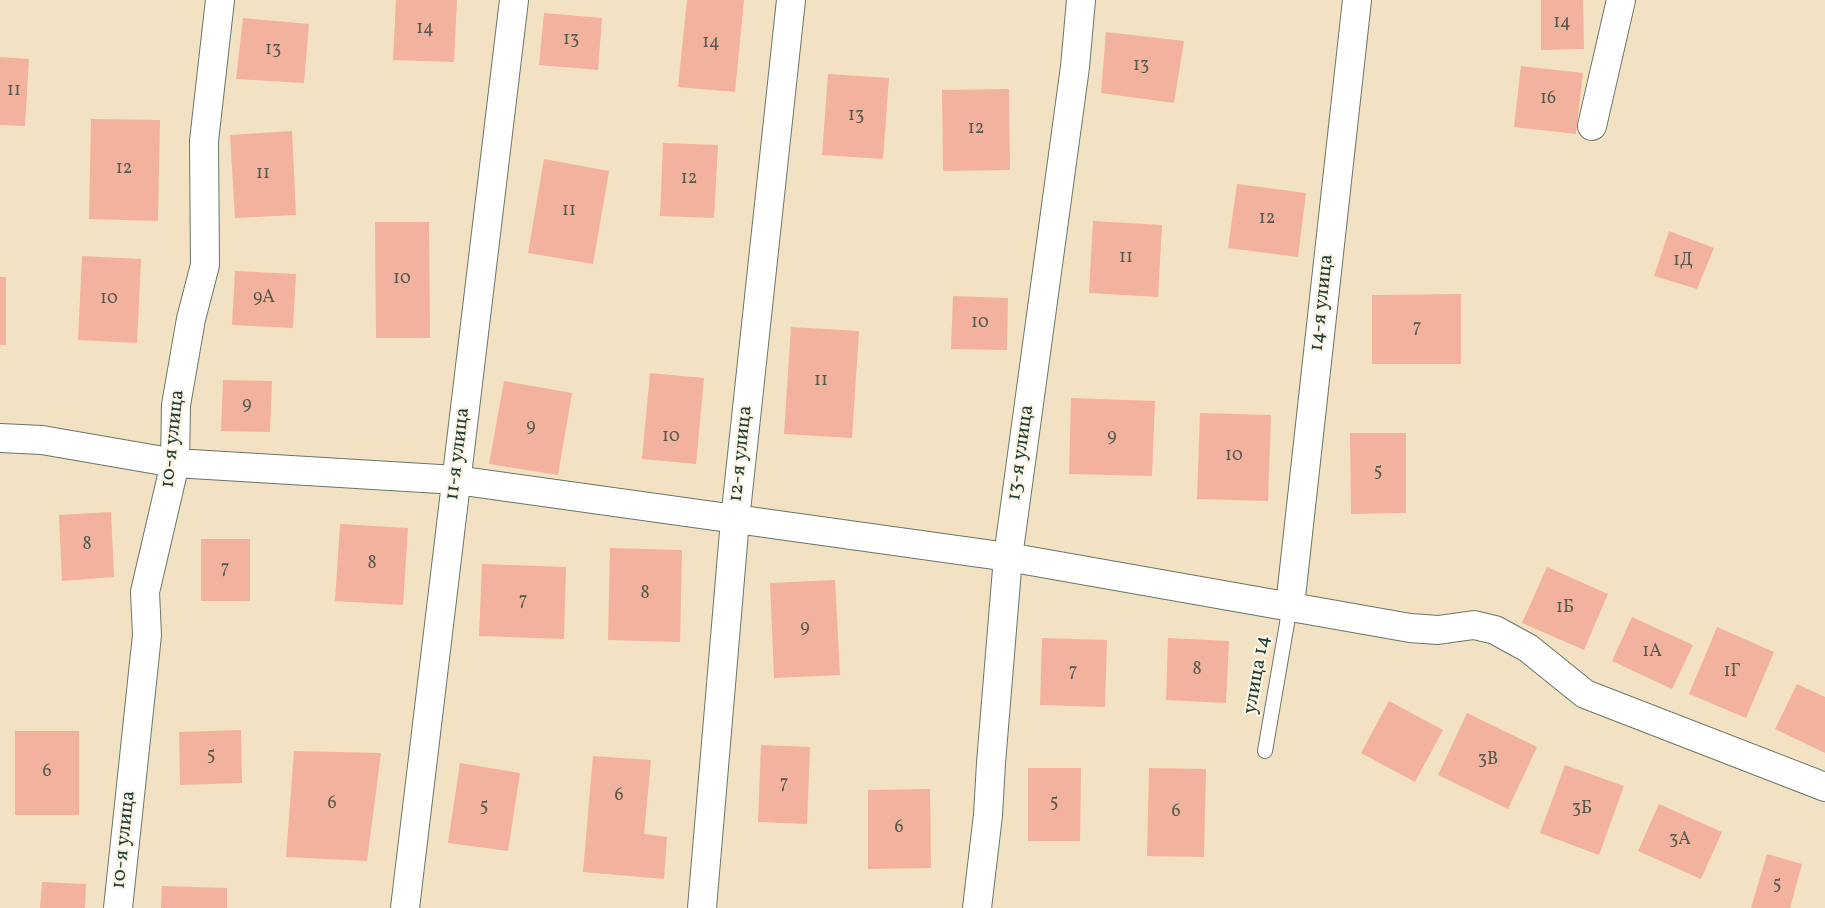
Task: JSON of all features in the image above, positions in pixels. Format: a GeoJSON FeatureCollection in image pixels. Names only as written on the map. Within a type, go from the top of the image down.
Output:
{"type":"FeatureCollection","features":[{"type":"Feature","properties":{"kind":"street","name":"10-я улица"},"geometry":{"type":"LineString","coordinates":[[118,908],[146,635],[146,592],[176,463],[176,405],[190,319],[204,265],[204,141],[220,0]]}},
{"type":"Feature","properties":{"kind":"street","name":"11-я улица"},"geometry":{"type":"LineString","coordinates":[[405,908],[514,0]]}},
{"type":"Feature","properties":{"kind":"street","name":"12-я улица"},"geometry":{"type":"LineString","coordinates":[[702,908],[735,520],[791,0]]}},
{"type":"Feature","properties":{"kind":"street","name":"13-я улица"},"geometry":{"type":"LineString","coordinates":[[976,908],[988,815],[1008,556],[1075,67],[1082,0]]}},
{"type":"Feature","properties":{"kind":"street","name":"14-я улица"},"geometry":{"type":"LineString","coordinates":[[1290,606],[1357,0]]}},
{"type":"Feature","properties":{"kind":"street"},"geometry":{"type":"LineString","coordinates":[[1592,126],[1621,0]]}},
{"type":"Feature","properties":{"kind":"street"},"geometry":{"type":"LineString","coordinates":[[0,438],[42,440],[176,463],[456,480],[735,520],[1008,556],[1410,628],[1438,630],[1474,625],[1495,630],[1528,648],[1585,694],[1825,787]]}},
{"type":"Feature","properties":{"kind":"lane","name":"улица 14"},"geometry":{"type":"LineString","coordinates":[[1265,751],[1290,606]]}},
{"type":"Feature","properties":{"kind":"building"},"geometry":{"type":"Polygon","coordinates":[[[396,0],[457,0],[454,62],[393,60],[396,0]]]}},
{"type":"Feature","properties":{"kind":"building"},"geometry":{"type":"Polygon","coordinates":[[[687,0],[744,0],[735,92],[678,87],[687,0]]]}},
{"type":"Feature","properties":{"kind":"building"},"geometry":{"type":"Polygon","coordinates":[[[1541,0],[1583,0],[1584,49],[1541,50],[1541,0]]]}},
{"type":"Feature","properties":{"kind":"building"},"geometry":{"type":"Polygon","coordinates":[[[544,13],[602,18],[598,70],[539,65],[544,13]]]}},
{"type":"Feature","properties":{"kind":"building"},"geometry":{"type":"Polygon","coordinates":[[[243,18],[309,24],[304,83],[236,79],[243,18]]]}},
{"type":"Feature","properties":{"kind":"building"},"geometry":{"type":"Polygon","coordinates":[[[1106,32],[1184,41],[1174,103],[1101,93],[1106,32]]]}},
{"type":"Feature","properties":{"kind":"building"},"geometry":{"type":"Polygon","coordinates":[[[0,57],[29,59],[25,126],[0,125],[0,57]]]}},
{"type":"Feature","properties":{"kind":"building"},"geometry":{"type":"Polygon","coordinates":[[[1521,66],[1583,73],[1576,134],[1514,127],[1521,66]]]}},
{"type":"Feature","properties":{"kind":"building"},"geometry":{"type":"Polygon","coordinates":[[[828,74],[889,78],[883,159],[822,155],[828,74]]]}},
{"type":"Feature","properties":{"kind":"building"},"geometry":{"type":"Polygon","coordinates":[[[1009,89],[1010,170],[943,171],[942,90],[1009,89]]]}},
{"type":"Feature","properties":{"kind":"building"},"geometry":{"type":"Polygon","coordinates":[[[91,119],[160,120],[158,221],[89,219],[91,119]]]}},
{"type":"Feature","properties":{"kind":"building"},"geometry":{"type":"Polygon","coordinates":[[[292,131],[296,215],[235,218],[230,135],[292,131]]]}},
{"type":"Feature","properties":{"kind":"building"},"geometry":{"type":"Polygon","coordinates":[[[663,143],[718,145],[714,218],[660,216],[663,143]]]}},
{"type":"Feature","properties":{"kind":"building"},"geometry":{"type":"Polygon","coordinates":[[[544,159],[609,171],[593,264],[528,253],[544,159]]]}},
{"type":"Feature","properties":{"kind":"building"},"geometry":{"type":"Polygon","coordinates":[[[1237,184],[1306,193],[1298,257],[1228,248],[1237,184]]]}},
{"type":"Feature","properties":{"kind":"building"},"geometry":{"type":"Polygon","coordinates":[[[1093,221],[1162,225],[1158,297],[1089,293],[1093,221]]]}},
{"type":"Feature","properties":{"kind":"building"},"geometry":{"type":"Polygon","coordinates":[[[375,222],[429,222],[430,338],[376,338],[375,222]]]}},
{"type":"Feature","properties":{"kind":"building"},"geometry":{"type":"Polygon","coordinates":[[[1669,231],[1714,248],[1697,289],[1654,276],[1669,231]]]}},
{"type":"Feature","properties":{"kind":"building"},"geometry":{"type":"Polygon","coordinates":[[[82,256],[141,259],[137,343],[78,340],[82,256]]]}},
{"type":"Feature","properties":{"kind":"building"},"geometry":{"type":"Polygon","coordinates":[[[235,271],[296,274],[293,328],[232,325],[235,271]]]}},
{"type":"Feature","properties":{"kind":"building"},"geometry":{"type":"Polygon","coordinates":[[[0,277],[6,277],[6,345],[0,345],[0,277]]]}},
{"type":"Feature","properties":{"kind":"building"},"geometry":{"type":"Polygon","coordinates":[[[1461,294],[1461,364],[1372,364],[1372,295],[1461,294]]]}},
{"type":"Feature","properties":{"kind":"building"},"geometry":{"type":"Polygon","coordinates":[[[953,296],[1008,298],[1007,350],[951,349],[953,296]]]}},
{"type":"Feature","properties":{"kind":"building"},"geometry":{"type":"Polygon","coordinates":[[[791,327],[859,331],[852,438],[784,434],[791,327]]]}},
{"type":"Feature","properties":{"kind":"building"},"geometry":{"type":"Polygon","coordinates":[[[650,373],[704,378],[696,464],[642,459],[650,373]]]}},
{"type":"Feature","properties":{"kind":"building"},"geometry":{"type":"Polygon","coordinates":[[[223,380],[272,381],[270,432],[221,431],[223,380]]]}},
{"type":"Feature","properties":{"kind":"building"},"geometry":{"type":"Polygon","coordinates":[[[504,381],[572,393],[558,475],[489,464],[504,381]]]}},
{"type":"Feature","properties":{"kind":"building"},"geometry":{"type":"Polygon","coordinates":[[[1071,398],[1155,401],[1152,476],[1069,474],[1071,398]]]}},
{"type":"Feature","properties":{"kind":"building"},"geometry":{"type":"Polygon","coordinates":[[[1200,413],[1271,415],[1268,501],[1197,499],[1200,413]]]}},
{"type":"Feature","properties":{"kind":"building"},"geometry":{"type":"Polygon","coordinates":[[[1350,433],[1406,433],[1406,513],[1351,514],[1350,433]]]}},
{"type":"Feature","properties":{"kind":"building"},"geometry":{"type":"Polygon","coordinates":[[[111,512],[114,577],[62,581],[59,515],[111,512]]]}},
{"type":"Feature","properties":{"kind":"building"},"geometry":{"type":"Polygon","coordinates":[[[340,524],[408,528],[403,605],[335,601],[340,524]]]}},
{"type":"Feature","properties":{"kind":"building"},"geometry":{"type":"Polygon","coordinates":[[[201,539],[250,539],[250,601],[201,601],[201,539]]]}},
{"type":"Feature","properties":{"kind":"building"},"geometry":{"type":"Polygon","coordinates":[[[610,548],[682,550],[680,642],[608,640],[610,548]]]}},
{"type":"Feature","properties":{"kind":"building"},"geometry":{"type":"Polygon","coordinates":[[[482,564],[566,567],[564,639],[479,636],[482,564]]]}},
{"type":"Feature","properties":{"kind":"building"},"geometry":{"type":"Polygon","coordinates":[[[1547,567],[1608,594],[1584,650],[1522,623],[1547,567]]]}},
{"type":"Feature","properties":{"kind":"building"},"geometry":{"type":"Polygon","coordinates":[[[835,580],[840,675],[774,678],[770,583],[835,580]]]}},
{"type":"Feature","properties":{"kind":"building"},"geometry":{"type":"Polygon","coordinates":[[[1632,617],[1693,645],[1672,689],[1612,661],[1632,617]]]}},
{"type":"Feature","properties":{"kind":"building"},"geometry":{"type":"Polygon","coordinates":[[[1717,627],[1774,652],[1746,718],[1689,694],[1717,627]]]}},
{"type":"Feature","properties":{"kind":"building"},"geometry":{"type":"Polygon","coordinates":[[[1042,638],[1107,640],[1105,707],[1040,705],[1042,638]]]}},
{"type":"Feature","properties":{"kind":"building"},"geometry":{"type":"Polygon","coordinates":[[[1168,638],[1229,641],[1226,703],[1166,700],[1168,638]]]}},
{"type":"Feature","properties":{"kind":"building"},"geometry":{"type":"Polygon","coordinates":[[[1797,684],[1825,697],[1825,753],[1775,729],[1797,684]]]}},
{"type":"Feature","properties":{"kind":"building"},"geometry":{"type":"Polygon","coordinates":[[[1389,701],[1443,730],[1415,782],[1361,753],[1389,701]]]}},
{"type":"Feature","properties":{"kind":"building"},"geometry":{"type":"Polygon","coordinates":[[[1467,713],[1537,747],[1508,809],[1438,775],[1467,713]]]}},
{"type":"Feature","properties":{"kind":"building"},"geometry":{"type":"Polygon","coordinates":[[[241,730],[242,783],[180,785],[179,732],[241,730]]]}},
{"type":"Feature","properties":{"kind":"building"},"geometry":{"type":"Polygon","coordinates":[[[15,731],[79,731],[79,815],[15,815],[15,731]]]}},
{"type":"Feature","properties":{"kind":"building"},"geometry":{"type":"Polygon","coordinates":[[[761,745],[810,747],[807,824],[758,822],[761,745]]]}},
{"type":"Feature","properties":{"kind":"building"},"geometry":{"type":"Polygon","coordinates":[[[294,751],[381,753],[367,861],[286,857],[294,751]]]}},
{"type":"Feature","properties":{"kind":"building"},"geometry":{"type":"Polygon","coordinates":[[[593,756],[651,760],[644,834],[667,837],[664,879],[583,872],[593,756]]]}},
{"type":"Feature","properties":{"kind":"building"},"geometry":{"type":"Polygon","coordinates":[[[460,763],[520,773],[508,851],[448,843],[460,763]]]}},
{"type":"Feature","properties":{"kind":"building"},"geometry":{"type":"Polygon","coordinates":[[[1565,765],[1624,786],[1599,855],[1540,833],[1565,765]]]}},
{"type":"Feature","properties":{"kind":"building"},"geometry":{"type":"Polygon","coordinates":[[[1028,768],[1081,768],[1080,841],[1028,841],[1028,768]]]}},
{"type":"Feature","properties":{"kind":"building"},"geometry":{"type":"Polygon","coordinates":[[[1149,768],[1206,769],[1204,857],[1147,856],[1149,768]]]}},
{"type":"Feature","properties":{"kind":"building"},"geometry":{"type":"Polygon","coordinates":[[[930,789],[931,868],[868,869],[868,790],[930,789]]]}},
{"type":"Feature","properties":{"kind":"building"},"geometry":{"type":"Polygon","coordinates":[[[1659,804],[1722,832],[1701,879],[1638,851],[1659,804]]]}},
{"type":"Feature","properties":{"kind":"building"},"geometry":{"type":"Polygon","coordinates":[[[1767,854],[1802,864],[1790,908],[1751,908],[1767,854]]]}},
{"type":"Feature","properties":{"kind":"building"},"geometry":{"type":"Polygon","coordinates":[[[42,882],[86,884],[85,908],[40,908],[42,882]]]}},
{"type":"Feature","properties":{"kind":"building"},"geometry":{"type":"Polygon","coordinates":[[[162,886],[227,888],[227,908],[161,908],[162,886]]]}}]}
